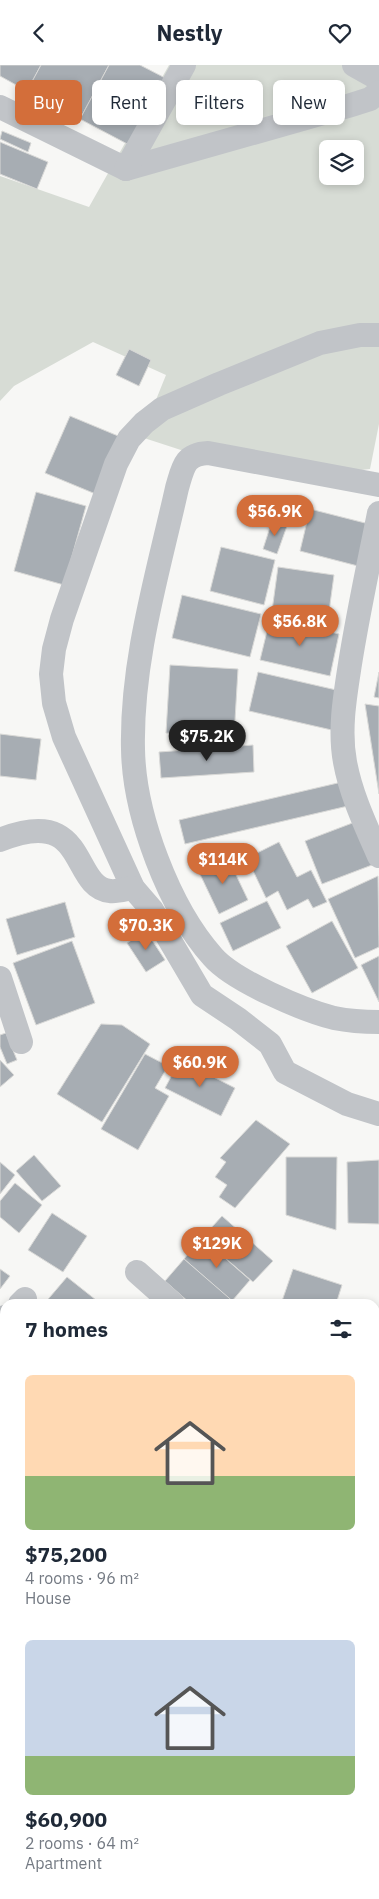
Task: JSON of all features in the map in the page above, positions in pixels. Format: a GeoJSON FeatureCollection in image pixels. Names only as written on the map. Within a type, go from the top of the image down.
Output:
{"type":"FeatureCollection","features":[{"type":"Feature","properties":{"kind":"street"},"geometry":{"type":"LineString","coordinates":[[126,169],[184,65]]}},
{"type":"Feature","properties":{"kind":"street"},"geometry":{"type":"LineString","coordinates":[[354,65],[379,79]]}},
{"type":"Feature","properties":{"kind":"street"},"geometry":{"type":"LineString","coordinates":[[0,107],[126,169],[370,99],[379,92]]}},
{"type":"Feature","properties":{"kind":"street"},"geometry":{"type":"LineString","coordinates":[[379,335],[360,335],[320,343],[162,409],[144,423],[129,439],[116,464],[62,619],[54,649],[51,673],[54,703],[64,737],[133,888],[152,910],[202,995],[238,1019],[270,1044],[285,1072],[347,1104],[379,1114]]}},
{"type":"Feature","properties":{"kind":"street"},"geometry":{"type":"LineString","coordinates":[[379,485],[208,453],[192,456],[187,461],[177,488],[140,658],[134,702],[133,750],[142,816],[152,848],[185,917],[213,958],[233,973],[288,1001],[333,1017],[359,1022],[379,1022]]}},
{"type":"Feature","properties":{"kind":"street"},"geometry":{"type":"LineString","coordinates":[[376,842],[352,791],[345,763],[342,735],[344,702],[356,623],[379,513]]}},
{"type":"Feature","properties":{"kind":"street"},"geometry":{"type":"LineString","coordinates":[[0,840],[26,832],[42,831],[53,833],[62,837],[68,843],[94,883],[101,889],[110,891],[133,888]]}},
{"type":"Feature","properties":{"kind":"street"},"geometry":{"type":"LineString","coordinates":[[0,978],[21,1042]]}},
{"type":"Feature","properties":{"kind":"street"},"geometry":{"type":"LineString","coordinates":[[137,1272],[167,1299]]}},
{"type":"Feature","properties":{"kind":"shaded area"},"geometry":{"type":"Polygon","coordinates":[[[169,65],[379,65],[379,424],[370,469],[361,470],[184,451],[141,437],[166,375],[93,342],[14,386],[0,401],[0,176],[89,207],[135,125],[166,125],[166,80],[161,80],[169,65]]]}},
{"type":"Feature","properties":{"kind":"building"},"geometry":{"type":"Polygon","coordinates":[[[0,65],[41,65],[33,80],[15,80],[15,84],[0,76],[0,65]]]}},
{"type":"Feature","properties":{"kind":"building"},"geometry":{"type":"Polygon","coordinates":[[[41,65],[109,65],[101,80],[92,80],[92,97],[82,115],[82,80],[33,80],[41,65]]]}},
{"type":"Feature","properties":{"kind":"building"},"geometry":{"type":"Polygon","coordinates":[[[109,65],[140,65],[169,80],[166,86],[166,80],[101,80],[109,65]]]}},
{"type":"Feature","properties":{"kind":"building"},"geometry":{"type":"Polygon","coordinates":[[[92,97],[92,125],[145,125],[133,147],[82,120],[82,115],[92,97]]]}},
{"type":"Feature","properties":{"kind":"building"},"geometry":{"type":"Polygon","coordinates":[[[2,131],[31,143],[28,152],[0,139],[2,131]]]}},
{"type":"Feature","properties":{"kind":"building"},"geometry":{"type":"Polygon","coordinates":[[[0,142],[48,162],[37,189],[0,174],[0,142]]]}},
{"type":"Feature","properties":{"kind":"building"},"geometry":{"type":"Polygon","coordinates":[[[129,349],[151,360],[139,386],[116,375],[129,349]]]}},
{"type":"Feature","properties":{"kind":"building"},"geometry":{"type":"Polygon","coordinates":[[[70,416],[123,438],[98,495],[45,473],[70,416]]]}},
{"type":"Feature","properties":{"kind":"building"},"geometry":{"type":"Polygon","coordinates":[[[36,492],[86,506],[64,585],[14,571],[36,492]]]}},
{"type":"Feature","properties":{"kind":"building"},"geometry":{"type":"Polygon","coordinates":[[[310,509],[369,524],[358,566],[300,551],[310,509]]]}},
{"type":"Feature","properties":{"kind":"building"},"geometry":{"type":"Polygon","coordinates":[[[272,521],[287,526],[277,554],[263,549],[272,521]]]}},
{"type":"Feature","properties":{"kind":"building"},"geometry":{"type":"Polygon","coordinates":[[[221,547],[275,560],[264,605],[210,591],[221,547]]]}},
{"type":"Feature","properties":{"kind":"building"},"geometry":{"type":"Polygon","coordinates":[[[278,567],[334,575],[328,619],[272,611],[278,567]]]}},
{"type":"Feature","properties":{"kind":"building"},"geometry":{"type":"Polygon","coordinates":[[[182,595],[261,614],[250,657],[172,638],[182,595]]]}},
{"type":"Feature","properties":{"kind":"building"},"geometry":{"type":"Polygon","coordinates":[[[270,619],[339,634],[330,676],[260,660],[270,619]]]}},
{"type":"Feature","properties":{"kind":"building"},"geometry":{"type":"Polygon","coordinates":[[[170,665],[238,669],[234,737],[166,733],[170,665]]]}},
{"type":"Feature","properties":{"kind":"building"},"geometry":{"type":"Polygon","coordinates":[[[258,672],[345,692],[336,731],[249,711],[258,672]]]}},
{"type":"Feature","properties":{"kind":"building"},"geometry":{"type":"Polygon","coordinates":[[[379,672],[379,698],[374,697],[379,672]]]}},
{"type":"Feature","properties":{"kind":"building"},"geometry":{"type":"Polygon","coordinates":[[[365,704],[379,706],[379,794],[365,704]]]}},
{"type":"Feature","properties":{"kind":"building"},"geometry":{"type":"Polygon","coordinates":[[[0,734],[41,739],[36,780],[0,776],[0,734]]]}},
{"type":"Feature","properties":{"kind":"building"},"geometry":{"type":"Polygon","coordinates":[[[253,745],[254,772],[161,778],[159,752],[253,745]]]}},
{"type":"Feature","properties":{"kind":"building"},"geometry":{"type":"Polygon","coordinates":[[[342,782],[348,806],[185,844],[179,820],[342,782]]]}},
{"type":"Feature","properties":{"kind":"building"},"geometry":{"type":"Polygon","coordinates":[[[355,822],[372,865],[322,884],[305,841],[355,822]]]}},
{"type":"Feature","properties":{"kind":"building"},"geometry":{"type":"Polygon","coordinates":[[[279,842],[297,877],[311,870],[327,902],[313,908],[308,899],[287,910],[278,891],[266,898],[247,858],[279,842]]]}},
{"type":"Feature","properties":{"kind":"building"},"geometry":{"type":"Polygon","coordinates":[[[227,856],[248,900],[219,914],[198,870],[227,856]]]}},
{"type":"Feature","properties":{"kind":"building"},"geometry":{"type":"Polygon","coordinates":[[[378,876],[379,947],[355,958],[328,899],[378,876]]]}},
{"type":"Feature","properties":{"kind":"building"},"geometry":{"type":"Polygon","coordinates":[[[267,901],[281,928],[233,951],[220,923],[267,901]]]}},
{"type":"Feature","properties":{"kind":"building"},"geometry":{"type":"Polygon","coordinates":[[[65,902],[75,937],[17,955],[6,919],[65,902]]]}},
{"type":"Feature","properties":{"kind":"building"},"geometry":{"type":"Polygon","coordinates":[[[332,921],[358,968],[312,993],[286,946],[332,921]]]}},
{"type":"Feature","properties":{"kind":"building"},"geometry":{"type":"Polygon","coordinates":[[[146,931],[165,960],[146,972],[127,943],[146,931]]]}},
{"type":"Feature","properties":{"kind":"building"},"geometry":{"type":"Polygon","coordinates":[[[72,941],[95,1003],[36,1025],[13,963],[72,941]]]}},
{"type":"Feature","properties":{"kind":"building"},"geometry":{"type":"Polygon","coordinates":[[[379,956],[379,1002],[361,965],[379,956]]]}},
{"type":"Feature","properties":{"kind":"building"},"geometry":{"type":"Polygon","coordinates":[[[101,1024],[122,1025],[150,1044],[102,1122],[57,1094],[101,1024]]]}},
{"type":"Feature","properties":{"kind":"building"},"geometry":{"type":"Polygon","coordinates":[[[6,1033],[17,1060],[7,1064],[0,1047],[0,1035],[6,1033]]]}},
{"type":"Feature","properties":{"kind":"building"},"geometry":{"type":"Polygon","coordinates":[[[145,1054],[168,1066],[155,1088],[169,1096],[138,1150],[101,1129],[145,1054]]]}},
{"type":"Feature","properties":{"kind":"building"},"geometry":{"type":"Polygon","coordinates":[[[0,1060],[14,1075],[0,1087],[0,1060]]]}},
{"type":"Feature","properties":{"kind":"building"},"geometry":{"type":"Polygon","coordinates":[[[180,1060],[235,1088],[221,1116],[165,1088],[180,1060]]]}},
{"type":"Feature","properties":{"kind":"building"},"geometry":{"type":"Polygon","coordinates":[[[256,1120],[290,1144],[235,1208],[219,1197],[227,1185],[215,1177],[226,1162],[220,1158],[256,1120]]]}},
{"type":"Feature","properties":{"kind":"building"},"geometry":{"type":"Polygon","coordinates":[[[34,1155],[61,1186],[42,1201],[16,1171],[34,1155]]]}},
{"type":"Feature","properties":{"kind":"building"},"geometry":{"type":"Polygon","coordinates":[[[286,1157],[337,1157],[336,1230],[286,1215],[286,1157]]]}},
{"type":"Feature","properties":{"kind":"building"},"geometry":{"type":"Polygon","coordinates":[[[379,1160],[379,1224],[348,1223],[347,1162],[379,1160]]]}},
{"type":"Feature","properties":{"kind":"building"},"geometry":{"type":"Polygon","coordinates":[[[0,1162],[15,1175],[0,1194],[0,1162]]]}},
{"type":"Feature","properties":{"kind":"building"},"geometry":{"type":"Polygon","coordinates":[[[15,1183],[42,1205],[19,1233],[0,1217],[0,1201],[15,1183]]]}},
{"type":"Feature","properties":{"kind":"building"},"geometry":{"type":"Polygon","coordinates":[[[52,1213],[87,1236],[63,1272],[28,1250],[52,1213]]]}},
{"type":"Feature","properties":{"kind":"building"},"geometry":{"type":"Polygon","coordinates":[[[222,1216],[273,1261],[253,1282],[202,1238],[222,1216]]]}},
{"type":"Feature","properties":{"kind":"building"},"geometry":{"type":"Polygon","coordinates":[[[202,1238],[250,1280],[234,1299],[230,1299],[184,1259],[202,1238]]]}},
{"type":"Feature","properties":{"kind":"building"},"geometry":{"type":"Polygon","coordinates":[[[184,1259],[230,1299],[185,1299],[165,1281],[184,1259]]]}},
{"type":"Feature","properties":{"kind":"building"},"geometry":{"type":"Polygon","coordinates":[[[0,1269],[10,1276],[0,1289],[0,1269]]]}},
{"type":"Feature","properties":{"kind":"building"},"geometry":{"type":"Polygon","coordinates":[[[293,1269],[342,1285],[338,1299],[283,1299],[293,1269]]]}},
{"type":"Feature","properties":{"kind":"building"},"geometry":{"type":"Polygon","coordinates":[[[67,1277],[95,1299],[48,1299],[67,1277]]]}}]}
